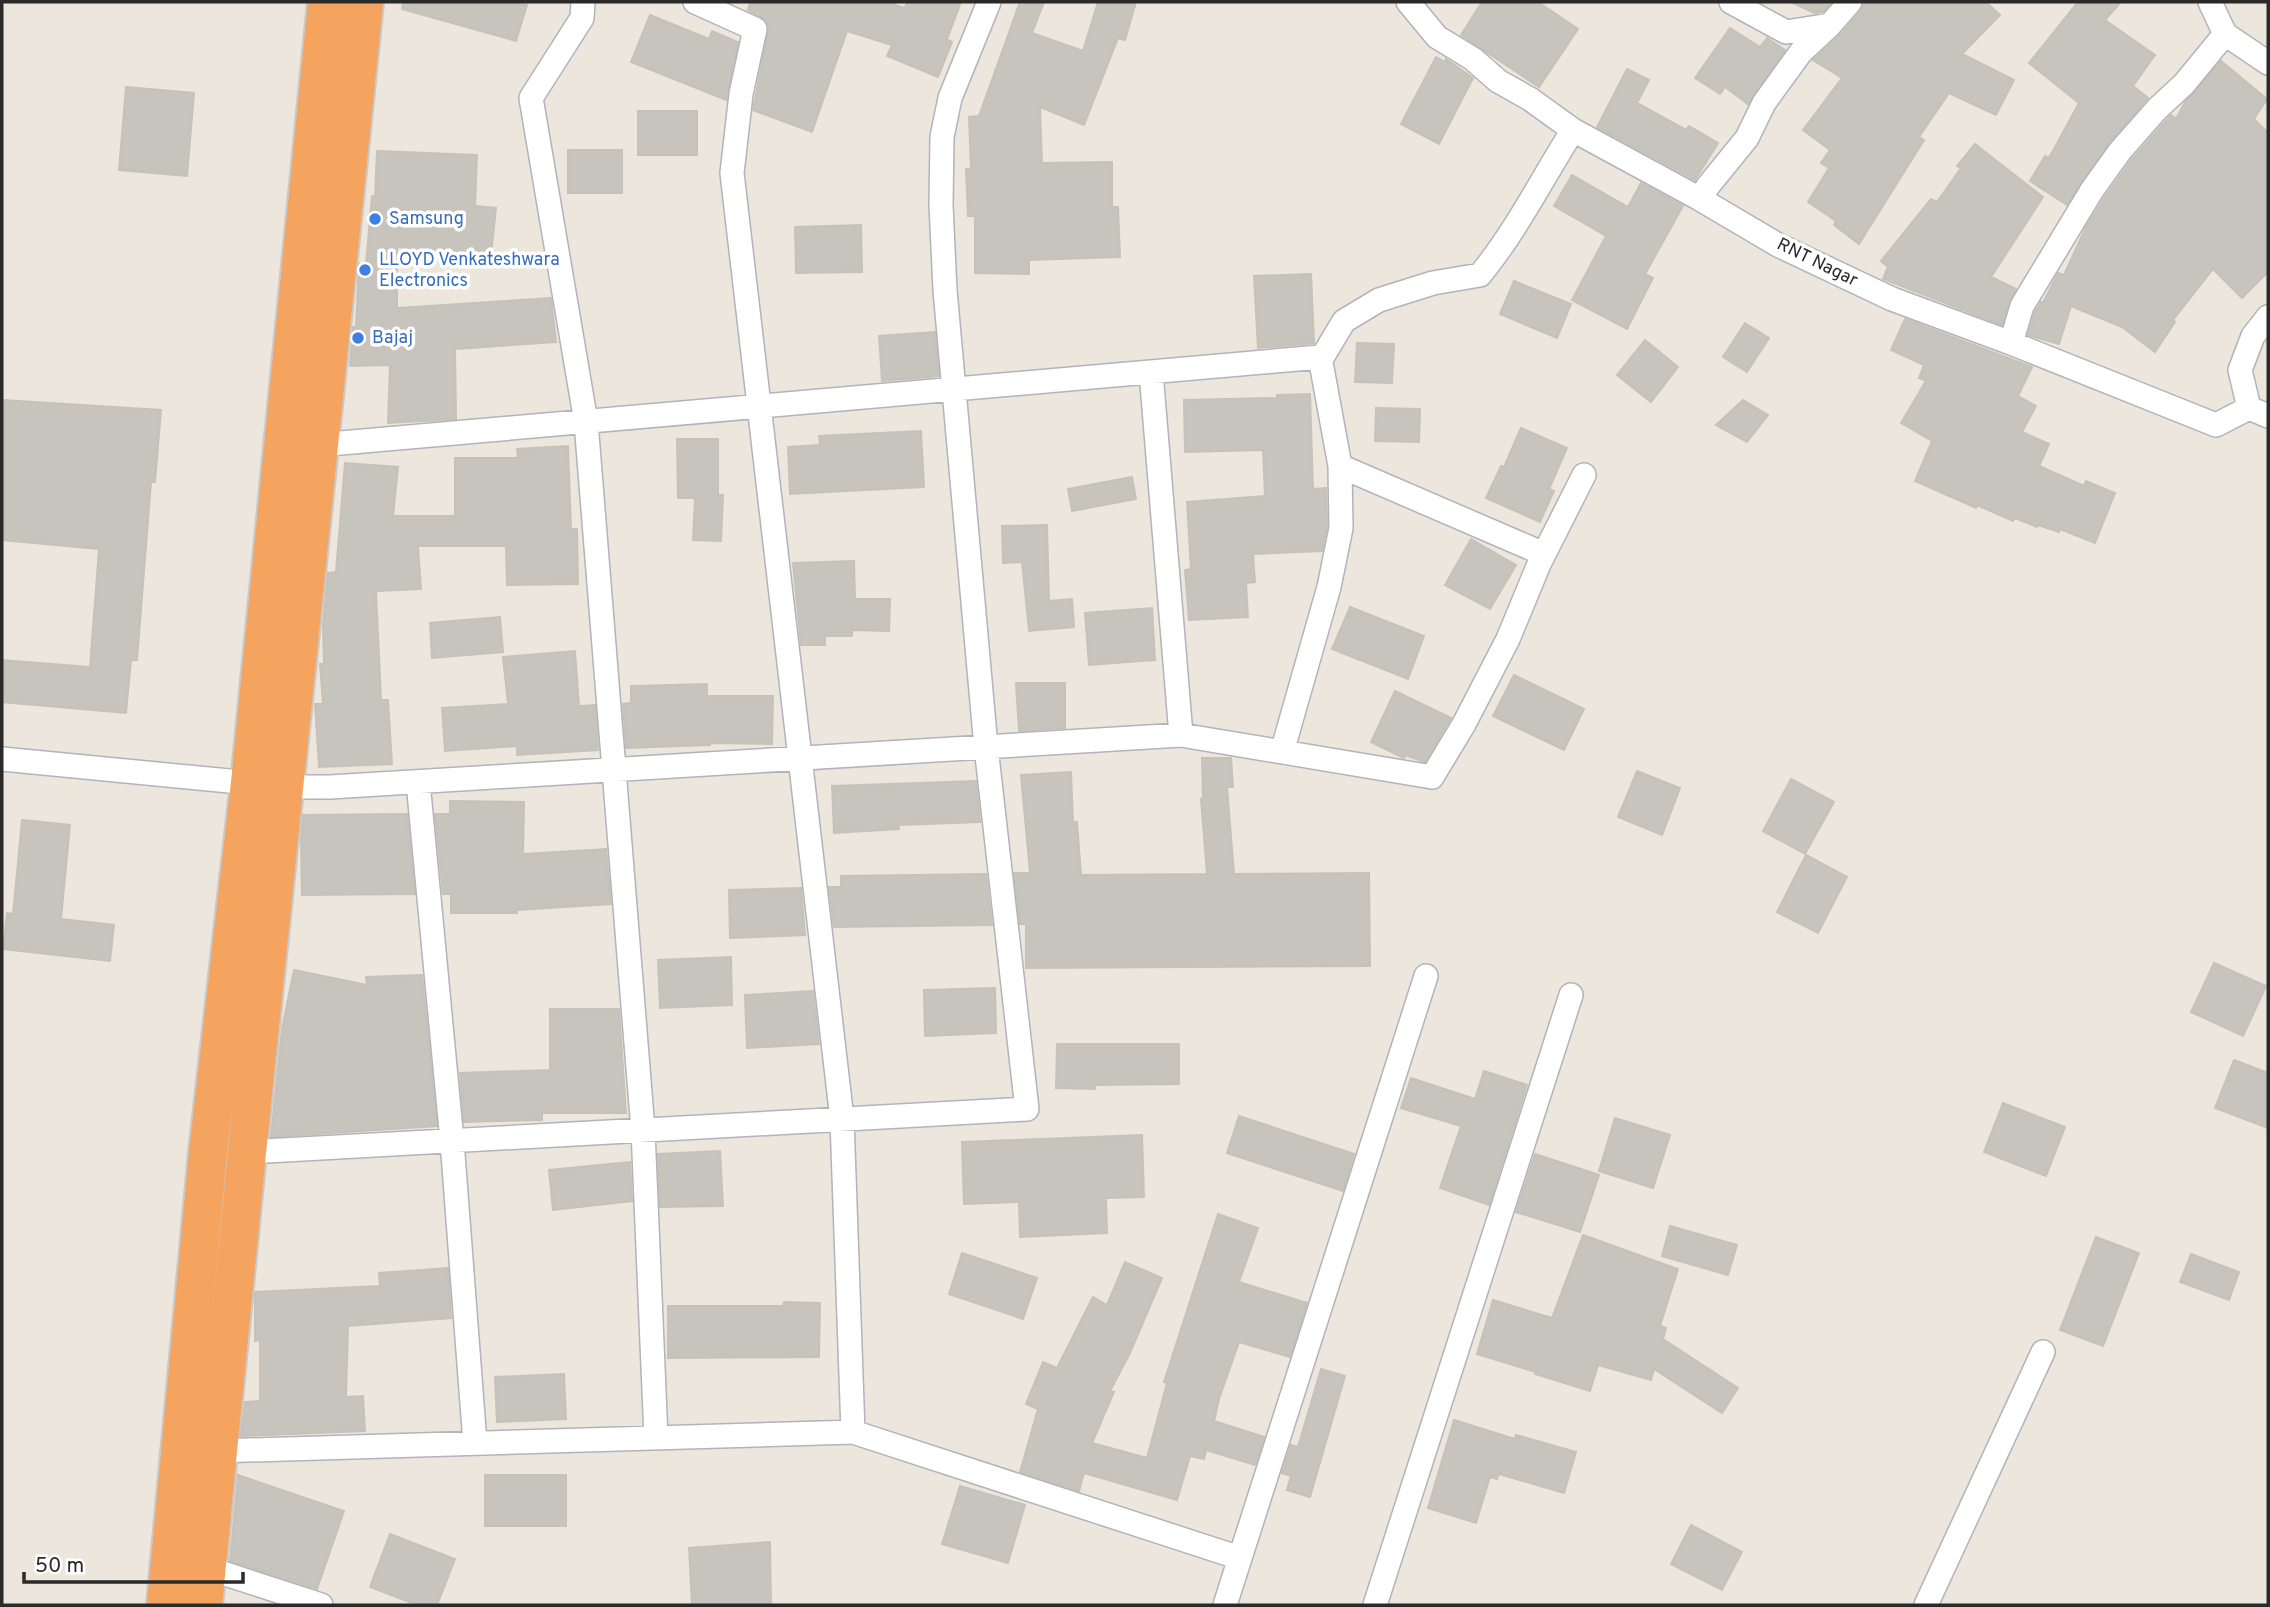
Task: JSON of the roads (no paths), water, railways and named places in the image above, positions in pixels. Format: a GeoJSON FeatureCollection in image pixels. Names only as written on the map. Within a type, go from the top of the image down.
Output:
{"type":"FeatureCollection","features":[{"type":"Feature","properties":{"kind":"highway"},"geometry":{"type":"LineString","coordinates":[[203,1605],[247,1152],[267,785],[325,2]]}},
{"type":"Feature","properties":{"kind":"highway"},"geometry":{"type":"LineString","coordinates":[[166,1605],[208,1153],[318,445],[364,2]]}},
{"type":"Feature","properties":{"kind":"street"},"geometry":{"type":"LineString","coordinates":[[583,2],[582,18],[531,98],[586,422],[643,1130],[656,1438]]}},
{"type":"Feature","properties":{"kind":"street"},"geometry":{"type":"LineString","coordinates":[[695,2],[755,29],[741,93],[732,173],[842,1119],[853,1432]]}},
{"type":"Feature","properties":{"kind":"street"},"geometry":{"type":"LineString","coordinates":[[247,1152],[1027,1109],[986,747],[953,390],[941,205],[942,137],[950,98],[989,2]]}},
{"type":"Feature","properties":{"kind":"street","name":"RNT Nagar"},"geometry":{"type":"LineString","coordinates":[[1408,2],[1437,37],[1573,130],[1778,245],[1892,299],[2011,343],[2216,425],[2258,412]]}},
{"type":"Feature","properties":{"kind":"street"},"geometry":{"type":"LineString","coordinates":[[1731,2],[1786,32],[1830,25]]}},
{"type":"Feature","properties":{"kind":"street"},"geometry":{"type":"LineString","coordinates":[[1700,199],[1747,138],[1764,103],[1801,52],[1850,2]]}},
{"type":"Feature","properties":{"kind":"street"},"geometry":{"type":"LineString","coordinates":[[2210,2],[2225,34],[2268,63]]}},
{"type":"Feature","properties":{"kind":"street"},"geometry":{"type":"LineString","coordinates":[[2011,343],[2022,306],[2092,190],[2120,151],[2157,108],[2184,84],[2225,34]]}},
{"type":"Feature","properties":{"kind":"street"},"geometry":{"type":"LineString","coordinates":[[318,445],[1320,358],[1344,321],[1379,300],[1433,283],[1480,275],[1505,243],[1573,130]]}},
{"type":"Feature","properties":{"kind":"street"},"geometry":{"type":"LineString","coordinates":[[2258,412],[2240,370],[2253,336],[2268,317]]}},
{"type":"Feature","properties":{"kind":"street"},"geometry":{"type":"LineString","coordinates":[[1282,752],[1329,587],[1341,528],[1340,466],[1320,358]]}},
{"type":"Feature","properties":{"kind":"street"},"geometry":{"type":"LineString","coordinates":[[1151,372],[1181,736]]}},
{"type":"Feature","properties":{"kind":"street"},"geometry":{"type":"LineString","coordinates":[[1340,466],[1544,554]]}},
{"type":"Feature","properties":{"kind":"street"},"geometry":{"type":"LineString","coordinates":[[2,759],[267,785],[330,787],[1181,736],[1432,777],[1464,724],[1508,639],[1544,554],[1584,475]]}},
{"type":"Feature","properties":{"kind":"street"},"geometry":{"type":"LineString","coordinates":[[418,782],[452,1141],[475,1443]]}},
{"type":"Feature","properties":{"kind":"street"},"geometry":{"type":"LineString","coordinates":[[1225,1605],[1426,976]]}},
{"type":"Feature","properties":{"kind":"street"},"geometry":{"type":"LineString","coordinates":[[1375,1605],[1571,995]]}},
{"type":"Feature","properties":{"kind":"street"},"geometry":{"type":"LineString","coordinates":[[1926,1605],[2043,1352]]}},
{"type":"Feature","properties":{"kind":"street"},"geometry":{"type":"LineString","coordinates":[[218,1451],[853,1432],[1240,1558]]}},
{"type":"Feature","properties":{"kind":"street"},"geometry":{"type":"LineString","coordinates":[[207,1568],[321,1605]]}},
{"type":"Feature","properties":{"kind":"place","name":"Samsung"},"geometry":{"type":"Point","coordinates":[375,219]}},
{"type":"Feature","properties":{"kind":"place","name":"LLOYD Venkateshwara Electronics"},"geometry":{"type":"Point","coordinates":[365,270]}},
{"type":"Feature","properties":{"kind":"place","name":"Bajaj"},"geometry":{"type":"Point","coordinates":[358,338]}}]}
